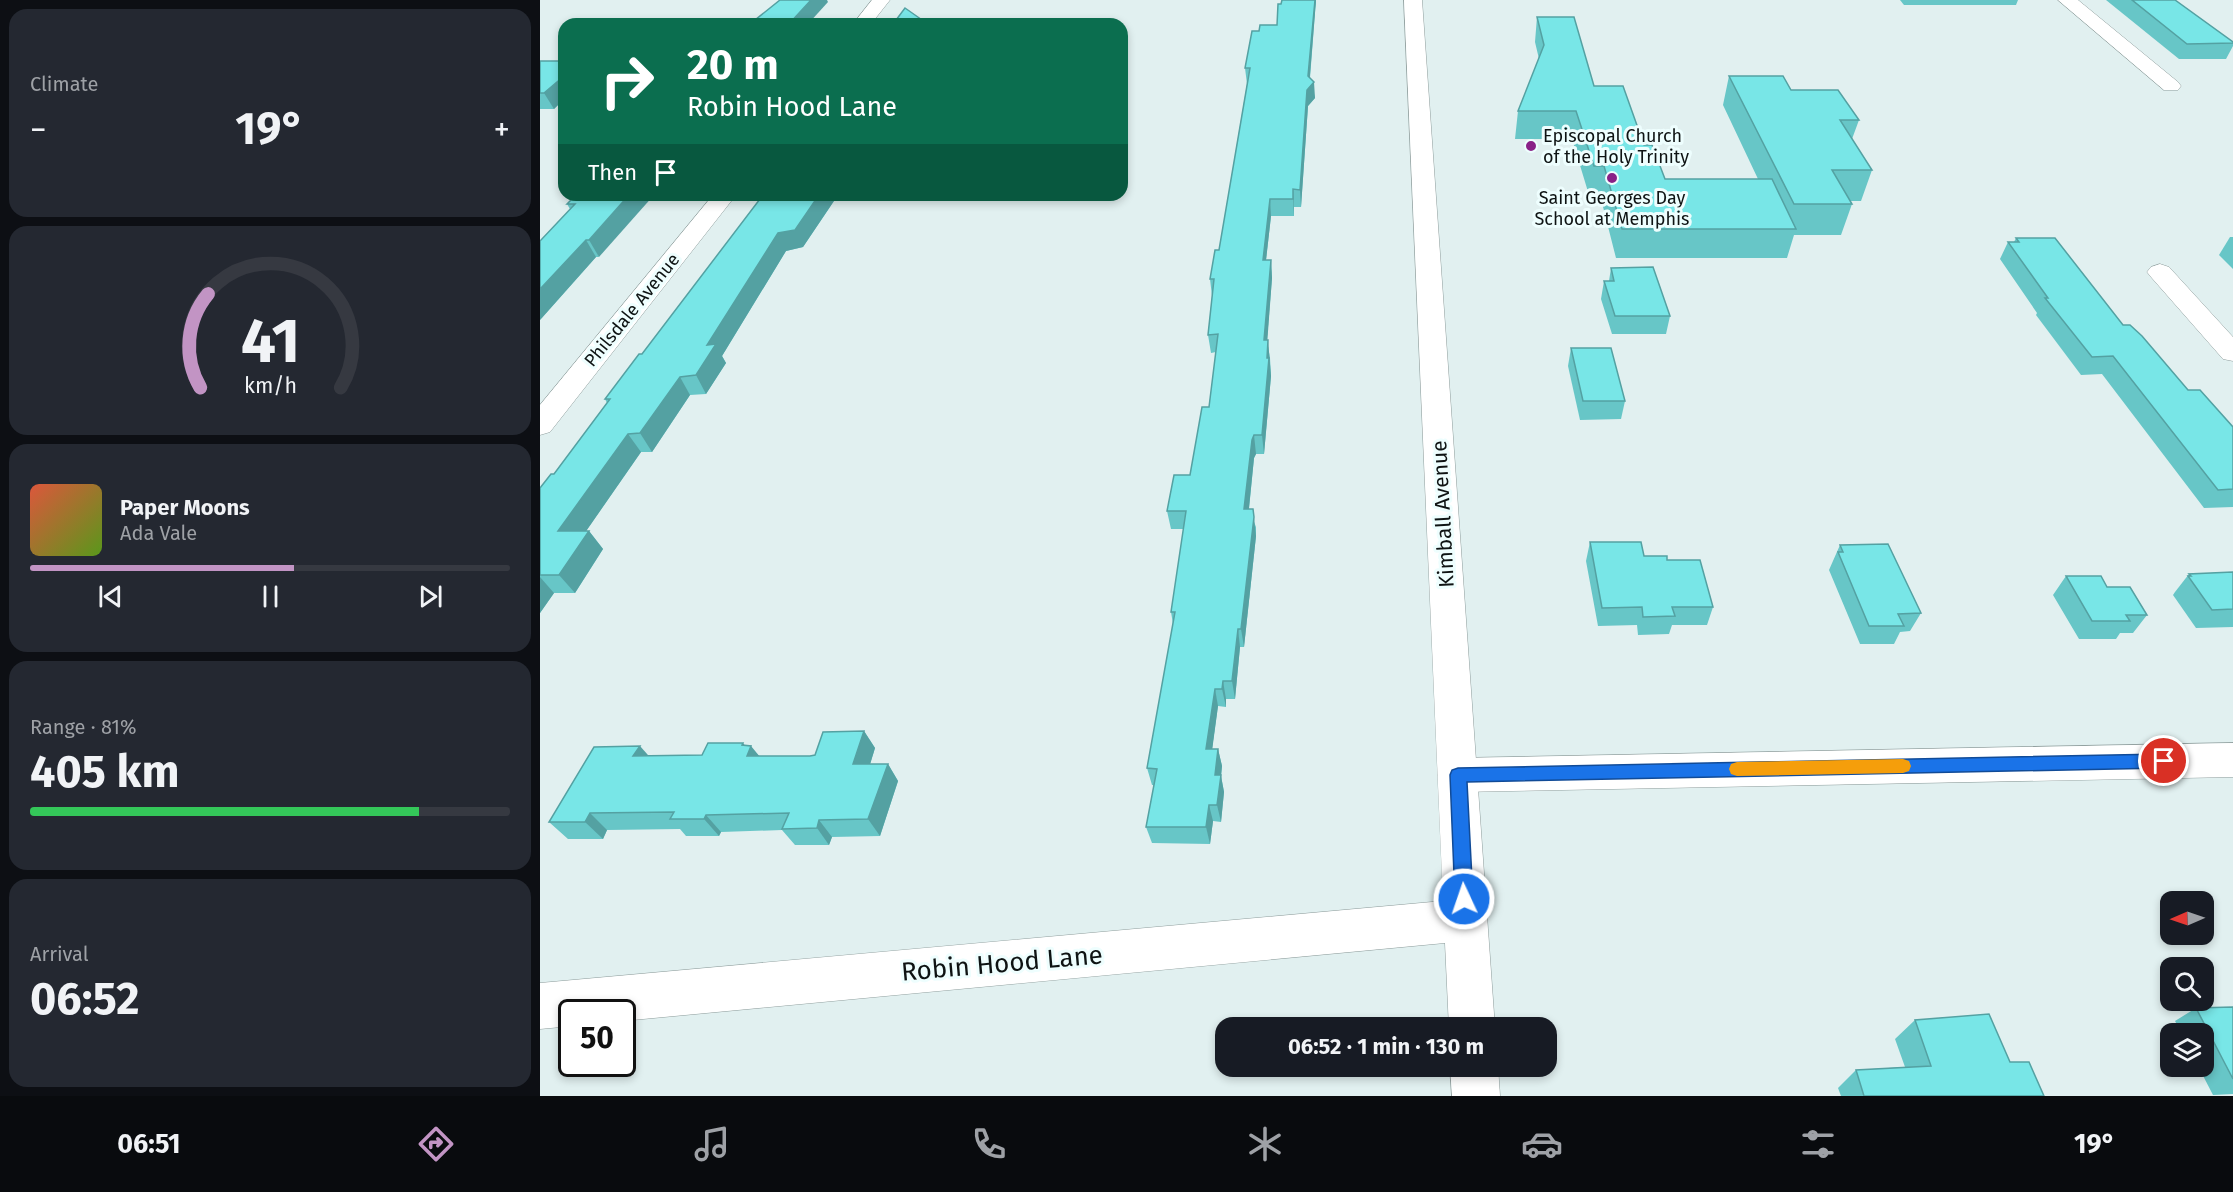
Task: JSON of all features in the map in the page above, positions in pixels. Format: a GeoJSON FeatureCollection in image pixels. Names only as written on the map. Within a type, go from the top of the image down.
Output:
{"type":"FeatureCollection","features":[{"type":"Feature","properties":{"kind":"street"},"geometry":{"type":"LineString","coordinates":[[867,18],[881,0]]}},
{"type":"Feature","properties":{"kind":"street","name":"Kimball Avenue"},"geometry":{"type":"LineString","coordinates":[[1413,0],[1471,1017]]}},
{"type":"Feature","properties":{"kind":"street"},"geometry":{"type":"LineString","coordinates":[[2067,0],[2171,86]]}},
{"type":"Feature","properties":{"kind":"street","name":"Philsdale Avenue"},"geometry":{"type":"LineString","coordinates":[[540,425],[719,201]]}},
{"type":"Feature","properties":{"kind":"street"},"geometry":{"type":"LineString","coordinates":[[2160,272],[2233,353]]}},
{"type":"Feature","properties":{"kind":"street"},"geometry":{"type":"LineString","coordinates":[[1458,775],[2233,760]]}},
{"type":"Feature","properties":{"kind":"street","name":"Robin Hood Lane"},"geometry":{"type":"LineString","coordinates":[[540,1006],[1465,920]]}},
{"type":"Feature","properties":{"kind":"street"},"geometry":{"type":"LineString","coordinates":[[1475,1077],[1476,1096]]}},
{"type":"Feature","properties":{"kind":"building"},"geometry":{"type":"Polygon","coordinates":[[[780,0],[811,0],[794,18],[758,18],[780,0]]]}},
{"type":"Feature","properties":{"kind":"building"},"geometry":{"type":"Polygon","coordinates":[[[1282,0],[1315,0],[1308,76],[1314,82],[1307,90],[1300,190],[1293,189],[1293,199],[1270,199],[1263,260],[1271,260],[1264,340],[1268,340],[1267,358],[1269,358],[1262,435],[1254,435],[1252,440],[1244,509],[1253,509],[1254,517],[1241,629],[1238,629],[1232,681],[1223,681],[1222,689],[1215,689],[1206,749],[1218,749],[1215,775],[1221,775],[1217,805],[1209,805],[1206,827],[1146,827],[1157,769],[1147,768],[1175,612],[1171,612],[1186,511],[1167,511],[1174,475],[1190,475],[1202,407],[1209,407],[1218,334],[1208,335],[1214,279],[1210,279],[1215,250],[1219,250],[1250,68],[1245,68],[1252,31],[1259,31],[1260,25],[1277,25],[1278,4],[1281,4],[1282,0]]]}},
{"type":"Feature","properties":{"kind":"building"},"geometry":{"type":"Polygon","coordinates":[[[2132,0],[2175,0],[2233,43],[2187,44],[2132,0]]]}},
{"type":"Feature","properties":{"kind":"building"},"geometry":{"type":"Polygon","coordinates":[[[905,8],[919,18],[898,18],[905,8]]]}},
{"type":"Feature","properties":{"kind":"building"},"geometry":{"type":"Polygon","coordinates":[[[1537,17],[1574,17],[1594,86],[1623,86],[1644,145],[1652,145],[1665,179],[1772,179],[1796,229],[1622,229],[1604,166],[1594,166],[1576,111],[1518,111],[1544,45],[1537,17]]]}},
{"type":"Feature","properties":{"kind":"building"},"geometry":{"type":"Polygon","coordinates":[[[540,61],[558,61],[558,81],[544,93],[540,93],[540,61]]]}},
{"type":"Feature","properties":{"kind":"building"},"geometry":{"type":"Polygon","coordinates":[[[1729,76],[1783,76],[1791,90],[1838,90],[1859,120],[1840,120],[1872,170],[1832,170],[1852,204],[1794,204],[1729,76]]]}},
{"type":"Feature","properties":{"kind":"building"},"geometry":{"type":"Polygon","coordinates":[[[570,201],[624,201],[540,289],[540,241],[575,204],[567,204],[570,201]]]}},
{"type":"Feature","properties":{"kind":"building"},"geometry":{"type":"Polygon","coordinates":[[[758,201],[815,201],[795,230],[778,233],[707,345],[716,344],[696,375],[680,377],[640,433],[628,434],[558,531],[589,531],[559,575],[540,575],[540,488],[551,474],[554,474],[610,399],[605,399],[639,354],[642,354],[758,201]]]}},
{"type":"Feature","properties":{"kind":"building"},"geometry":{"type":"Polygon","coordinates":[[[2016,238],[2055,238],[2123,325],[2130,325],[2142,336],[2188,390],[2200,390],[2233,427],[2233,489],[2218,490],[2113,356],[2092,357],[2045,298],[2048,298],[2008,242],[2019,242],[2016,238]]]}},
{"type":"Feature","properties":{"kind":"building"},"geometry":{"type":"Polygon","coordinates":[[[1653,267],[1670,316],[1615,316],[1604,281],[1614,281],[1611,268],[1653,267]]]}},
{"type":"Feature","properties":{"kind":"building"},"geometry":{"type":"Polygon","coordinates":[[[1571,348],[1611,348],[1625,401],[1583,401],[1571,348]]]}},
{"type":"Feature","properties":{"kind":"building"},"geometry":{"type":"Polygon","coordinates":[[[1590,542],[1641,542],[1644,556],[1667,556],[1667,560],[1700,560],[1713,607],[1672,607],[1675,616],[1643,617],[1642,607],[1602,608],[1590,542]]]}},
{"type":"Feature","properties":{"kind":"building"},"geometry":{"type":"Polygon","coordinates":[[[1888,544],[1921,613],[1898,614],[1904,626],[1869,626],[1838,552],[1843,552],[1840,545],[1888,544]]]}},
{"type":"Feature","properties":{"kind":"building"},"geometry":{"type":"Polygon","coordinates":[[[2233,572],[2233,609],[2212,610],[2188,576],[2191,576],[2189,574],[2233,572]]]}},
{"type":"Feature","properties":{"kind":"building"},"geometry":{"type":"Polygon","coordinates":[[[2066,576],[2101,576],[2107,587],[2130,587],[2147,615],[2126,615],[2130,621],[2092,621],[2066,576]]]}},
{"type":"Feature","properties":{"kind":"building"},"geometry":{"type":"Polygon","coordinates":[[[864,731],[853,764],[888,764],[868,819],[819,820],[817,828],[782,829],[789,813],[706,815],[704,819],[670,819],[674,812],[590,813],[585,822],[549,822],[594,747],[640,746],[633,756],[702,755],[708,743],[743,743],[742,745],[751,746],[747,756],[810,756],[815,755],[823,732],[864,731]]]}},
{"type":"Feature","properties":{"kind":"building"},"geometry":{"type":"Polygon","coordinates":[[[2233,1007],[2233,1079],[2214,1043],[2214,1023],[2204,1023],[2198,1011],[2214,1011],[2214,1008],[2233,1007]]]}},
{"type":"Feature","properties":{"kind":"building"},"geometry":{"type":"Polygon","coordinates":[[[1989,1014],[2010,1062],[2029,1062],[2044,1096],[1864,1096],[1856,1070],[1931,1066],[1915,1020],[1989,1014]]]}},
{"type":"Feature","properties":{"kind":"slow traffic"},"geometry":{"type":"LineString","coordinates":[[1737,769],[1903,766]]}},
{"type":"Feature","properties":{"kind":"place","name":"Episcopal Church of the Holy Trinity"},"geometry":{"type":"Point","coordinates":[1531,146]}},
{"type":"Feature","properties":{"kind":"place","name":"Saint Georges Day School at Memphis"},"geometry":{"type":"Point","coordinates":[1612,178]}},
{"type":"Feature","properties":{"kind":"route"},"geometry":{"type":"LineString","coordinates":[[1464,899],[1458,775],[2164,761]]}}]}
